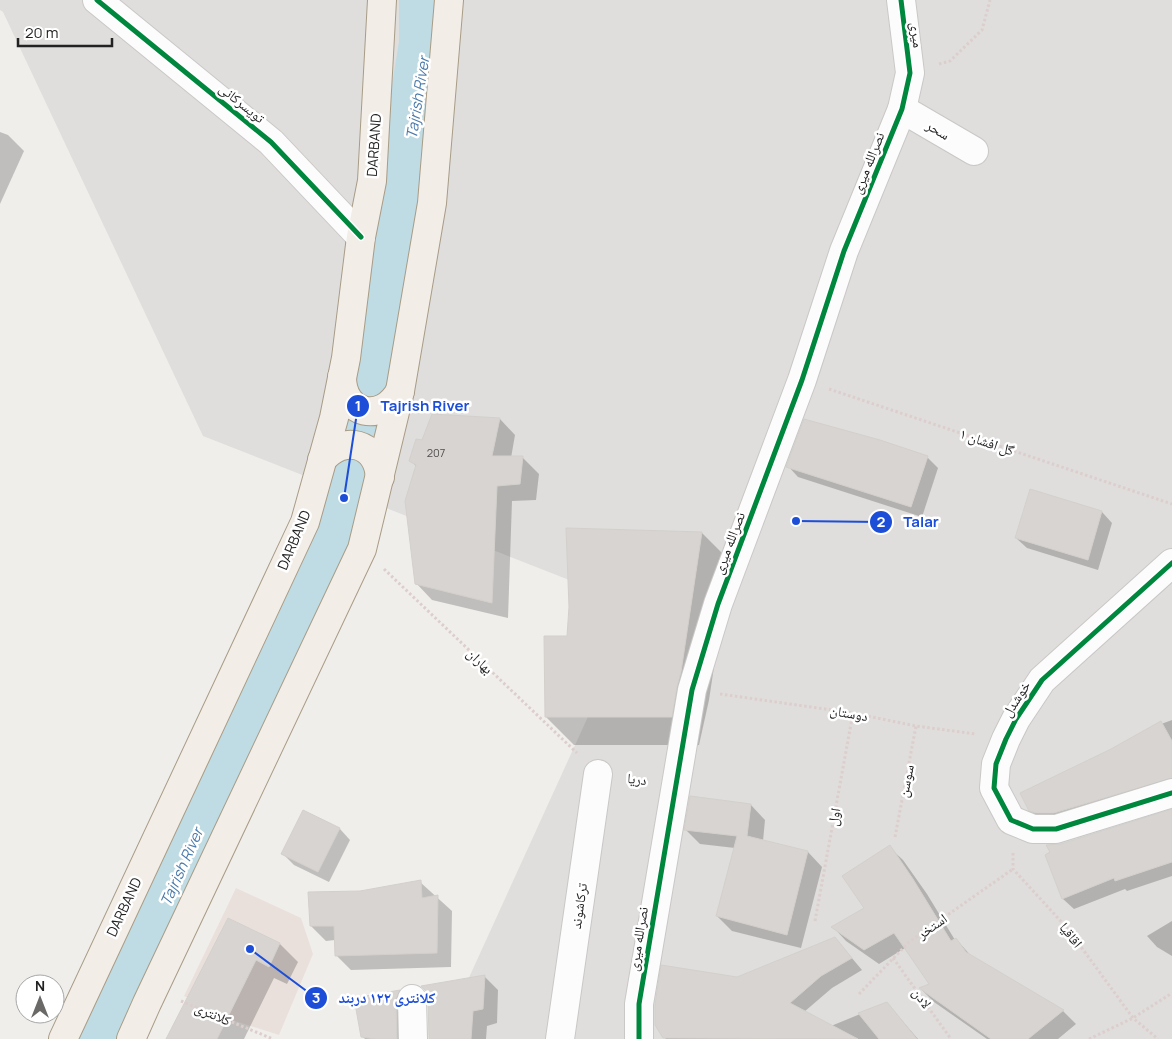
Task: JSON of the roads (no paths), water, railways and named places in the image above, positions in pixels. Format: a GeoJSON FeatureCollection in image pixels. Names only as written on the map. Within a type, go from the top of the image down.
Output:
{"type":"FeatureCollection","features":[{"type":"Feature","properties":{"kind":"main road","name":"DARBAND"},"geometry":{"type":"LineString","coordinates":[[63,1039],[304,522],[334,418],[346,358],[361,237],[372,181],[382,0]]}},
{"type":"Feature","properties":{"kind":"main road"},"geometry":{"type":"LineString","coordinates":[[131,1039],[362,549],[400,391],[432,203],[449,0]]}},
{"type":"Feature","properties":{"kind":"main road"},"geometry":{"type":"LineString","coordinates":[[342,377],[345,395],[358,409],[378,411],[388,407],[400,391]]}},
{"type":"Feature","properties":{"kind":"main road"},"geometry":{"type":"LineString","coordinates":[[322,460],[338,446],[348,444],[359,446],[375,458],[379,467],[380,477]]}},
{"type":"Feature","properties":{"kind":"street","name":"تویسرکانی"},"geometry":{"type":"LineString","coordinates":[[97,0],[126,9],[271,142],[361,237]]}},
{"type":"Feature","properties":{"kind":"street","name":"میری"},"geometry":{"type":"LineString","coordinates":[[901,0],[910,73]]}},
{"type":"Feature","properties":{"kind":"street","name":"نصرالله میری"},"geometry":{"type":"LineString","coordinates":[[640,1039],[640,1004],[692,690],[718,604],[802,380],[844,251],[902,108],[910,73]]}},
{"type":"Feature","properties":{"kind":"street","name":"سحر"},"geometry":{"type":"LineString","coordinates":[[902,108],[974,151]]}},
{"type":"Feature","properties":{"kind":"street","name":"خوشدل"},"geometry":{"type":"LineString","coordinates":[[1172,562],[1042,680],[1016,719],[1006,739],[996,764],[994,788],[1011,820],[1033,829],[1056,829],[1172,792]]}},
{"type":"Feature","properties":{"kind":"street","name":"ترکاشوند"},"geometry":{"type":"LineString","coordinates":[[560,1039],[598,774]]}},
{"type":"Feature","properties":{"kind":"street"},"geometry":{"type":"LineString","coordinates":[[412,1000],[413,1039]]}},
{"type":"Feature","properties":{"kind":"waterway","name":"Tajrish River"},"geometry":{"type":"LineString","coordinates":[[107,1039],[344,498],[367,408],[427,44],[427,0]]}},
{"type":"Feature","properties":{"kind":"place","name":"Tajrish River"},"geometry":{"type":"Point","coordinates":[344,498]}},
{"type":"Feature","properties":{"kind":"place","name":"Talar"},"geometry":{"type":"Point","coordinates":[796,521]}},
{"type":"Feature","properties":{"kind":"place","name":"کلانتری ۱۲۲ دربند"},"geometry":{"type":"Point","coordinates":[250,949]}}]}
